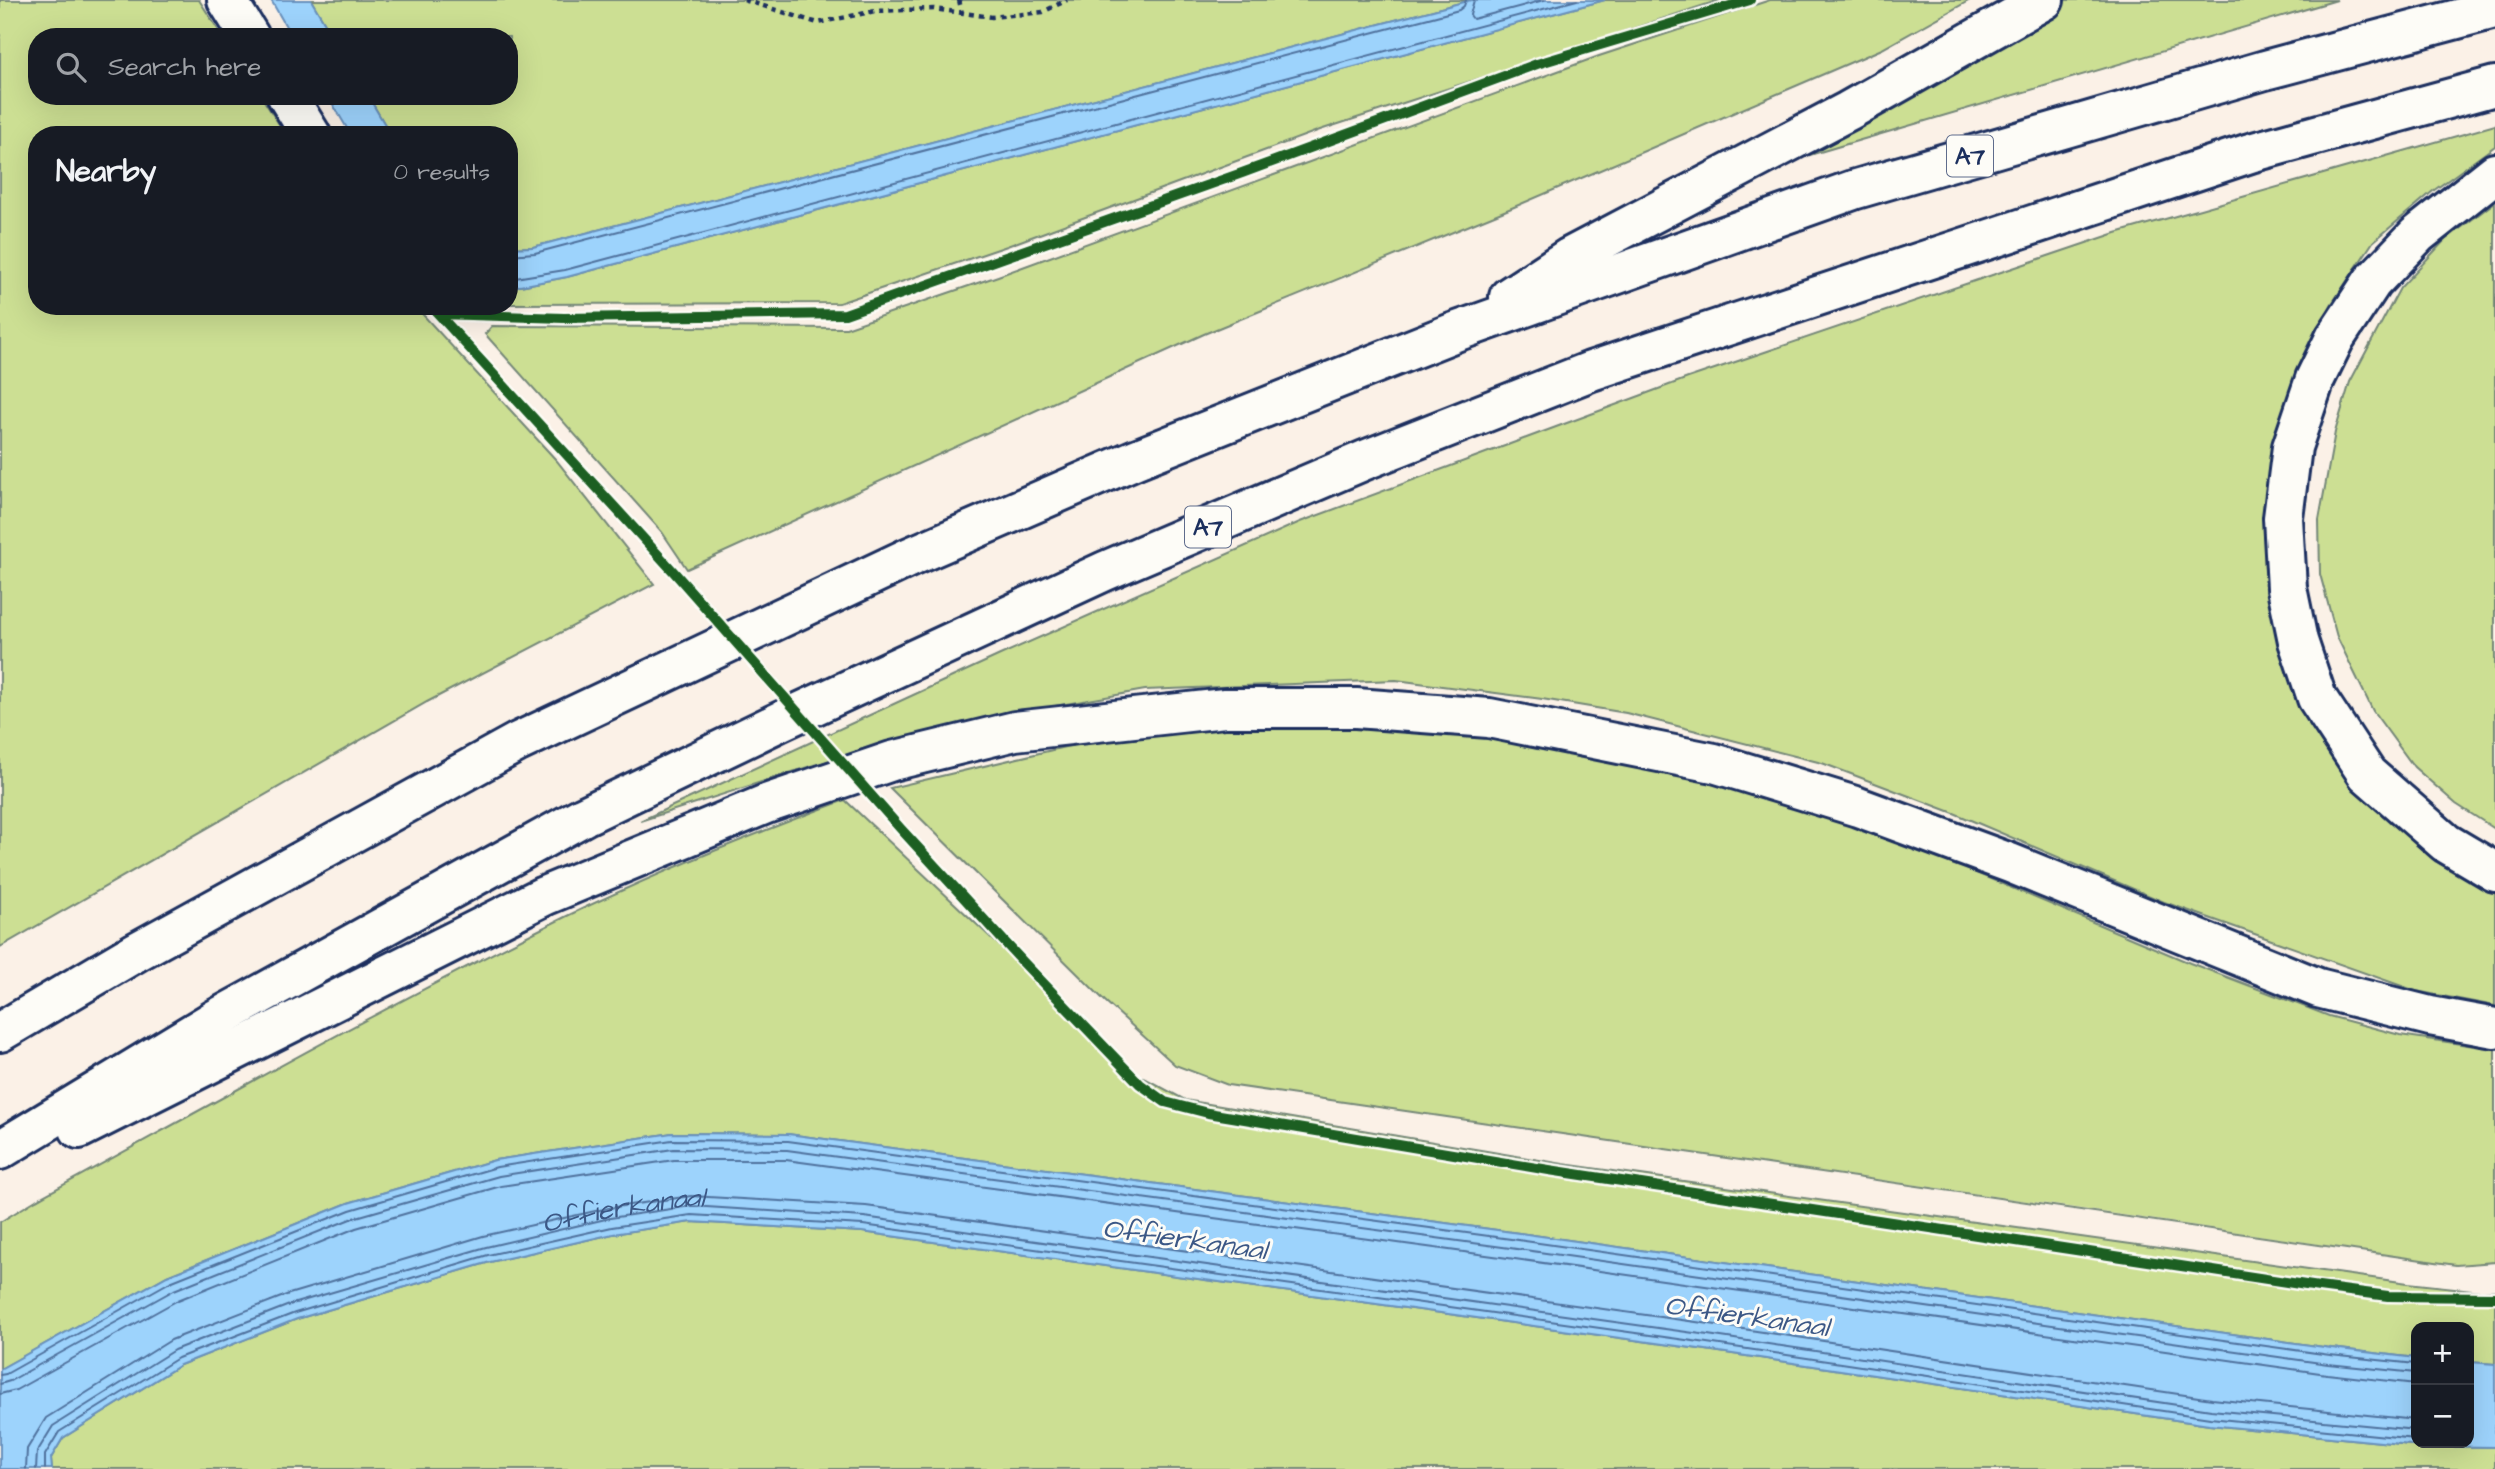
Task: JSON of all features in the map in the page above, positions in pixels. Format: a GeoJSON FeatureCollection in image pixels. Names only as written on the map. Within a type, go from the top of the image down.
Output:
{"type":"FeatureCollection","features":[{"type":"Feature","properties":{"kind":"main road"},"geometry":{"type":"LineString","coordinates":[[227,0],[244,28]]}},
{"type":"Feature","properties":{"kind":"main road","name":"A7"},"geometry":{"type":"LineString","coordinates":[[1455,332],[1570,257],[1848,111],[2044,0]]}},
{"type":"Feature","properties":{"kind":"main road","name":"A7"},"geometry":{"type":"LineString","coordinates":[[0,1032],[136,952],[518,741],[910,557],[1136,459],[1455,332],[1853,190],[2265,70],[2495,9]]}},
{"type":"Feature","properties":{"kind":"main road","name":"A7"},"geometry":{"type":"LineString","coordinates":[[0,1150],[216,1019],[584,816],[780,720],[1117,565],[1365,460],[1591,371],[2250,153],[2495,86]]}},
{"type":"Feature","properties":{"kind":"main road"},"geometry":{"type":"LineString","coordinates":[[293,105],[305,126]]}},
{"type":"Feature","properties":{"kind":"main road"},"geometry":{"type":"LineString","coordinates":[[2495,173],[2417,235],[2372,282],[2335,338],[2315,379],[2292,447],[2283,518],[2287,587],[2298,641],[2317,698],[2367,774],[2446,843],[2495,872]]}},
{"type":"Feature","properties":{"kind":"main road"},"geometry":{"type":"LineString","coordinates":[[0,1164],[55,1141],[544,896],[766,804],[892,761],[1015,731],[1225,709],[1356,708],[1489,718],[1714,763],[1858,807],[2010,863],[2318,988],[2430,1016],[2495,1028]]}},
{"type":"Feature","properties":{"kind":"path"},"geometry":{"type":"LineString","coordinates":[[744,0],[818,23],[875,11],[934,9],[992,17],[1043,12],[1067,0]]}},
{"type":"Feature","properties":{"kind":"path"},"geometry":{"type":"LineString","coordinates":[[959,0],[961,13]]}},
{"type":"Feature","properties":{"kind":"green space"},"geometry":{"type":"Polygon","coordinates":[[[0,0],[199,0],[217,28],[28,28],[28,105],[267,105],[280,126],[28,126],[28,315],[423,315],[557,461],[654,584],[427,702],[0,947],[0,0]]]}},
{"type":"Feature","properties":{"kind":"green space"},"geometry":{"type":"Polygon","coordinates":[[[311,0],[1471,0],[533,247],[518,248],[518,126],[386,126],[373,105],[518,105],[518,28],[328,28],[311,0]]]}},
{"type":"Feature","properties":{"kind":"green space"},"geometry":{"type":"Polygon","coordinates":[[[1605,0],[1720,0],[1320,130],[1007,246],[839,303],[518,304],[518,286],[567,277],[1605,0]]]}},
{"type":"Feature","properties":{"kind":"green space"},"geometry":{"type":"Polygon","coordinates":[[[1770,0],[1970,0],[1882,49],[1514,207],[1204,334],[687,569],[662,532],[485,334],[492,326],[846,328],[998,276],[1599,56],[1770,0]]]}},
{"type":"Feature","properties":{"kind":"green space"},"geometry":{"type":"Polygon","coordinates":[[[2058,0],[2337,0],[1762,169],[2058,0]]]}},
{"type":"Feature","properties":{"kind":"green space"},"geometry":{"type":"Polygon","coordinates":[[[2495,125],[2495,146],[2433,191],[2373,242],[2331,305],[2292,388],[2276,445],[2321,725],[2495,884],[2495,1006],[2416,991],[2164,902],[1954,813],[1822,763],[1626,713],[1396,680],[1145,690],[987,718],[814,765],[640,821],[1000,655],[1300,522],[1688,378],[2116,233],[2495,125]]]}},
{"type":"Feature","properties":{"kind":"green space"},"geometry":{"type":"Polygon","coordinates":[[[2495,202],[2495,829],[2456,804],[2414,767],[2373,711],[2337,637],[2320,574],[2319,520],[2335,432],[2350,382],[2400,288],[2445,240],[2495,202]]]}},
{"type":"Feature","properties":{"kind":"green space"},"geometry":{"type":"Polygon","coordinates":[[[1354,721],[1480,729],[1768,792],[1900,841],[2190,963],[2329,1016],[2400,1035],[2495,1049],[2495,1262],[2456,1265],[1228,1085],[1175,1065],[1105,1001],[890,788],[1065,747],[1178,728],[1354,721]]]}},
{"type":"Feature","properties":{"kind":"green space"},"geometry":{"type":"Polygon","coordinates":[[[845,800],[1133,1072],[1185,1100],[1563,1164],[2408,1283],[2495,1290],[2495,1364],[2474,1362],[2474,1322],[2411,1322],[2411,1357],[788,1134],[672,1133],[495,1160],[348,1203],[167,1276],[0,1369],[0,1222],[433,984],[636,884],[845,800]]]}},
{"type":"Feature","properties":{"kind":"green space"},"geometry":{"type":"Polygon","coordinates":[[[691,1222],[862,1232],[1699,1349],[2209,1425],[2411,1445],[2411,1448],[2495,1447],[2495,1469],[52,1469],[51,1458],[63,1438],[180,1365],[297,1319],[490,1262],[613,1234],[691,1222]]]}},
{"type":"Feature","properties":{"kind":"water"},"geometry":{"type":"Polygon","coordinates":[[[271,0],[311,0],[328,28],[287,28],[271,0]]]}},
{"type":"Feature","properties":{"kind":"water"},"geometry":{"type":"Polygon","coordinates":[[[1471,0],[1605,0],[567,277],[518,286],[518,248],[533,247],[1471,0]]]}},
{"type":"Feature","properties":{"kind":"water"},"geometry":{"type":"Polygon","coordinates":[[[333,105],[373,105],[386,126],[346,126],[333,105]]]}},
{"type":"Feature","properties":{"kind":"water","name":"Offierkanaal"},"geometry":{"type":"Polygon","coordinates":[[[672,1133],[788,1134],[2411,1357],[2411,1445],[2209,1425],[1699,1349],[862,1232],[691,1222],[613,1234],[490,1262],[297,1319],[180,1365],[63,1438],[51,1458],[52,1469],[0,1469],[0,1369],[167,1276],[348,1203],[495,1160],[672,1133]]]}},
{"type":"Feature","properties":{"kind":"water"},"geometry":{"type":"Polygon","coordinates":[[[2474,1362],[2495,1364],[2495,1447],[2474,1447],[2474,1362]]]}},
{"type":"Feature","properties":{"kind":"cycle path"},"geometry":{"type":"LineString","coordinates":[[470,315],[564,318],[845,314],[1242,173],[1537,64],[1750,0]]}},
{"type":"Feature","properties":{"kind":"cycle path"},"geometry":{"type":"LineString","coordinates":[[439,315],[1023,962],[1140,1084],[1165,1102],[1208,1113],[1549,1170],[2319,1287],[2388,1296],[2495,1297]]}}]}
